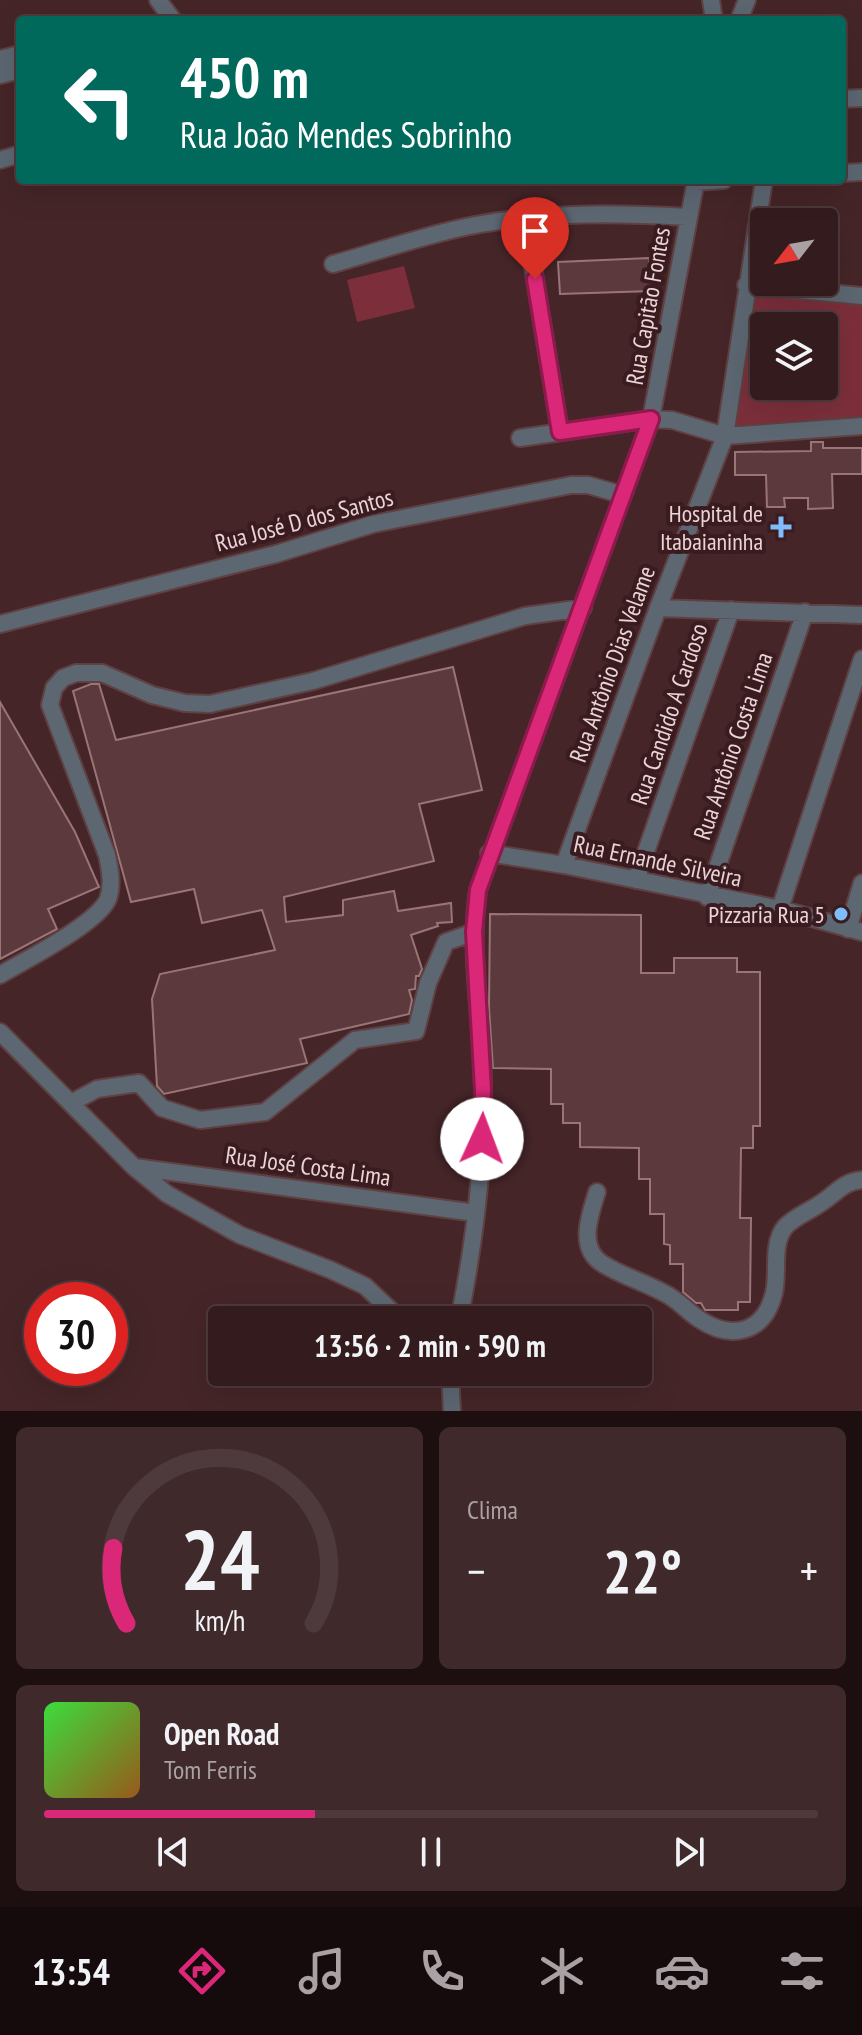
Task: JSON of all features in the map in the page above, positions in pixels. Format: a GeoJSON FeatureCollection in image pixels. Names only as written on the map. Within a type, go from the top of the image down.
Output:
{"type":"FeatureCollection","features":[{"type":"Feature","properties":{"kind":"street","name":"Rua Capitão Fontes"},"geometry":{"type":"LineString","coordinates":[[461,1306],[476,1213],[483,1090],[474,932],[478,890],[489,853],[651,419],[695,184]]}},
{"type":"Feature","properties":{"kind":"street","name":"Rua Antônio Dias Velame"},"geometry":{"type":"LineString","coordinates":[[564,865],[725,436],[763,184]]}},
{"type":"Feature","properties":{"kind":"street"},"geometry":{"type":"LineString","coordinates":[[333,264],[456,229],[525,218],[610,213],[688,217]]}},
{"type":"Feature","properties":{"kind":"street"},"geometry":{"type":"LineString","coordinates":[[525,218],[560,432]]}},
{"type":"Feature","properties":{"kind":"street"},"geometry":{"type":"LineString","coordinates":[[746,285],[862,296]]}},
{"type":"Feature","properties":{"kind":"street"},"geometry":{"type":"LineString","coordinates":[[520,438],[651,419],[672,420],[725,436],[862,426]]}},
{"type":"Feature","properties":{"kind":"street","name":"Rua José D dos Santos"},"geometry":{"type":"LineString","coordinates":[[0,624],[276,554],[373,524],[425,513],[571,485],[588,485],[623,495]]}},
{"type":"Feature","properties":{"kind":"street"},"geometry":{"type":"LineString","coordinates":[[0,975],[97,915],[109,897],[111,875],[107,855],[50,705],[54,688],[63,678],[76,673],[102,673],[152,695],[185,703],[210,704],[313,681],[515,619],[583,608]]}},
{"type":"Feature","properties":{"kind":"street"},"geometry":{"type":"LineString","coordinates":[[658,608],[862,615]]}},
{"type":"Feature","properties":{"kind":"street","name":"Rua Candido A Cardoso"},"geometry":{"type":"LineString","coordinates":[[636,880],[731,610]]}},
{"type":"Feature","properties":{"kind":"street","name":"Rua Antônio Costa Lima"},"geometry":{"type":"LineString","coordinates":[[707,897],[805,612]]}},
{"type":"Feature","properties":{"kind":"street"},"geometry":{"type":"LineString","coordinates":[[780,909],[862,659]]}},
{"type":"Feature","properties":{"kind":"street","name":"Rua Ernande Silveira"},"geometry":{"type":"LineString","coordinates":[[489,853],[780,909],[855,931]]}},
{"type":"Feature","properties":{"kind":"street"},"geometry":{"type":"LineString","coordinates":[[855,931],[862,883]]}},
{"type":"Feature","properties":{"kind":"street"},"geometry":{"type":"LineString","coordinates":[[71,1103],[97,1089],[139,1083],[162,1108],[200,1120],[265,1112],[355,1040],[416,1031],[428,983],[446,942],[474,932]]}},
{"type":"Feature","properties":{"kind":"street"},"geometry":{"type":"LineString","coordinates":[[0,1032],[134,1167],[167,1194],[222,1226],[365,1286],[386,1306]]}},
{"type":"Feature","properties":{"kind":"street","name":"Rua José Costa Lima"},"geometry":{"type":"LineString","coordinates":[[134,1167],[476,1213]]}},
{"type":"Feature","properties":{"kind":"street"},"geometry":{"type":"LineString","coordinates":[[597,1192],[587,1229],[590,1250],[597,1260],[666,1294],[702,1321],[736,1332],[747,1329],[765,1315],[775,1287],[779,1240],[788,1224],[825,1201],[848,1181],[862,1180]]}},
{"type":"Feature","properties":{"kind":"street"},"geometry":{"type":"LineString","coordinates":[[451,1386],[452,1411]]}},
{"type":"Feature","properties":{"kind":"shaded area"},"geometry":{"type":"Polygon","coordinates":[[[404,266],[415,308],[357,322],[347,280],[404,266]]]}},
{"type":"Feature","properties":{"kind":"shaded area"},"geometry":{"type":"Polygon","coordinates":[[[753,296],[862,305],[862,421],[730,431],[753,296]]]}},
{"type":"Feature","properties":{"kind":"building"},"geometry":{"type":"Polygon","coordinates":[[[649,258],[651,291],[560,294],[558,262],[649,258]]]}},
{"type":"Feature","properties":{"kind":"building"},"geometry":{"type":"Polygon","coordinates":[[[811,442],[823,442],[823,448],[862,448],[862,474],[832,474],[833,508],[808,509],[808,498],[784,498],[785,507],[767,507],[766,475],[735,475],[735,452],[811,451],[811,442]]]}},
{"type":"Feature","properties":{"kind":"building"},"geometry":{"type":"Polygon","coordinates":[[[453,667],[482,790],[419,804],[434,861],[284,897],[286,922],[343,915],[343,900],[394,891],[398,911],[451,903],[452,922],[437,923],[438,926],[411,935],[422,969],[416,976],[415,989],[409,990],[412,1000],[409,1014],[300,1039],[307,1063],[164,1094],[157,1086],[152,999],[160,974],[275,950],[262,910],[202,923],[194,889],[131,902],[73,691],[99,684],[116,740],[453,667]]]}},
{"type":"Feature","properties":{"kind":"building"},"geometry":{"type":"Polygon","coordinates":[[[0,702],[75,832],[99,887],[48,909],[57,929],[0,959],[0,702]]]}},
{"type":"Feature","properties":{"kind":"building"},"geometry":{"type":"Polygon","coordinates":[[[490,914],[641,915],[641,973],[674,973],[674,958],[737,958],[737,972],[760,972],[760,1126],[753,1126],[753,1148],[741,1148],[740,1218],[751,1218],[750,1302],[738,1302],[738,1310],[705,1310],[701,1303],[696,1303],[683,1292],[683,1264],[670,1264],[670,1245],[664,1244],[664,1214],[650,1214],[650,1179],[639,1179],[639,1148],[580,1147],[580,1123],[563,1123],[563,1104],[551,1104],[551,1069],[493,1068],[489,1008],[490,914]]]}},
{"type":"Feature","properties":{"kind":"place","name":"Hospital de Itabaianinha"},"geometry":{"type":"Point","coordinates":[781,527]}},
{"type":"Feature","properties":{"kind":"place","name":"Pizzaria Rua 5"},"geometry":{"type":"Point","coordinates":[841,914]}},
{"type":"Feature","properties":{"kind":"route"},"geometry":{"type":"LineString","coordinates":[[482,1139],[481,1030],[474,932],[478,890],[489,853],[651,419],[560,432],[535,279]]}}]}
